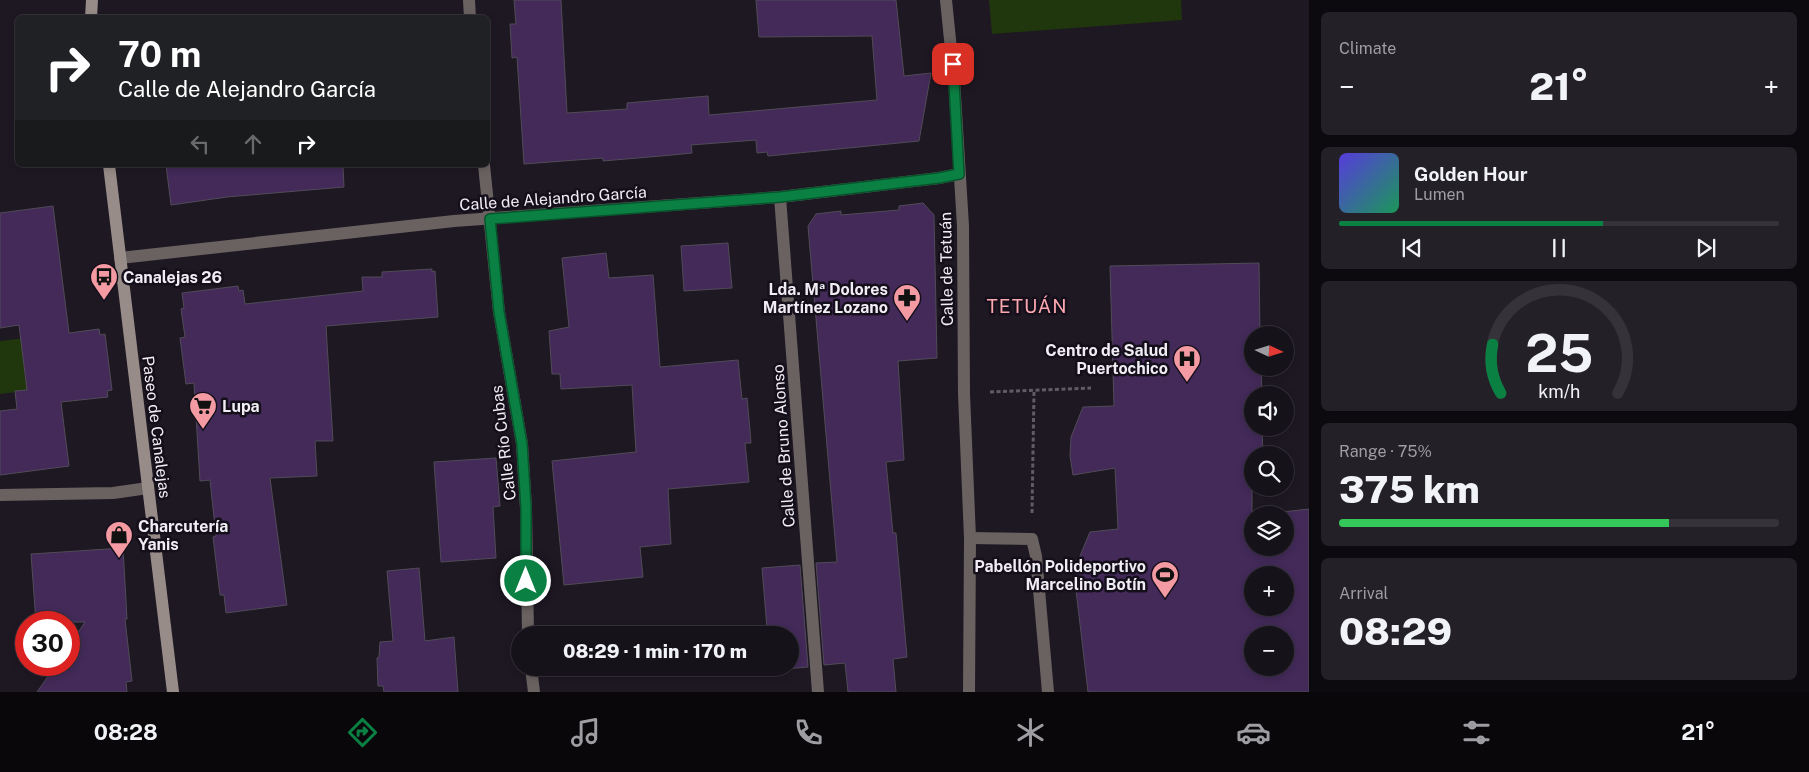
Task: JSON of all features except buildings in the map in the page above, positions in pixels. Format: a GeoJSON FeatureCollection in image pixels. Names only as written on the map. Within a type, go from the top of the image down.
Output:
{"type":"FeatureCollection","features":[{"type":"Feature","properties":{"kind":"street"},"geometry":{"type":"LineString","coordinates":[[92,0],[92,15]]}},
{"type":"Feature","properties":{"kind":"street"},"geometry":{"type":"LineString","coordinates":[[469,0],[470,15]]}},
{"type":"Feature","properties":{"kind":"street","name":"Calle de Tetuán"},"geometry":{"type":"LineString","coordinates":[[946,0],[954,79],[962,226],[964,394],[970,538],[969,692]]}},
{"type":"Feature","properties":{"kind":"street","name":"Paseo de Canalejas"},"geometry":{"type":"LineString","coordinates":[[109,167],[173,692]]}},
{"type":"Feature","properties":{"kind":"street","name":"Calle Río Cubas"},"geometry":{"type":"LineString","coordinates":[[484,167],[499,312],[522,444],[526,508],[528,626]]}},
{"type":"Feature","properties":{"kind":"street","name":"Calle de Alejandro García"},"geometry":{"type":"LineString","coordinates":[[120,258],[490,219],[780,197],[959,174]]}},
{"type":"Feature","properties":{"kind":"street","name":"Calle de Bruno Alonso"},"geometry":{"type":"LineString","coordinates":[[780,197],[818,692]]}},
{"type":"Feature","properties":{"kind":"street"},"geometry":{"type":"LineString","coordinates":[[0,495],[113,493],[148,488]]}},
{"type":"Feature","properties":{"kind":"street"},"geometry":{"type":"LineString","coordinates":[[970,538],[1032,539],[1036,556],[1048,692]]}},
{"type":"Feature","properties":{"kind":"street"},"geometry":{"type":"LineString","coordinates":[[533,676],[534,692]]}},
{"type":"Feature","properties":{"kind":"path"},"geometry":{"type":"LineString","coordinates":[[990,392],[1091,388]]}},
{"type":"Feature","properties":{"kind":"path"},"geometry":{"type":"LineString","coordinates":[[1032,539],[1034,391]]}},
{"type":"Feature","properties":{"kind":"green space"},"geometry":{"type":"Polygon","coordinates":[[[989,0],[1181,0],[1182,20],[992,34],[989,0]]]}},
{"type":"Feature","properties":{"kind":"green space"},"geometry":{"type":"Polygon","coordinates":[[[25,338],[28,357],[23,358],[25,379],[30,380],[32,390],[0,394],[0,341],[25,338]]]}},
{"type":"Feature","properties":{"kind":"place","name":"Canalejas 26"},"geometry":{"type":"Point","coordinates":[104,301]}},
{"type":"Feature","properties":{"kind":"place","name":"Lda. Mª Dolores Martínez Lozano"},"geometry":{"type":"Point","coordinates":[907,322]}},
{"type":"Feature","properties":{"kind":"place","name":"Centro de Salud Puertochico"},"geometry":{"type":"Point","coordinates":[1187,383]}},
{"type":"Feature","properties":{"kind":"place","name":"Lupa"},"geometry":{"type":"Point","coordinates":[203,430]}},
{"type":"Feature","properties":{"kind":"place","name":"Charcutería Yanis"},"geometry":{"type":"Point","coordinates":[119,559]}},
{"type":"Feature","properties":{"kind":"place","name":"Pabellón Polideportivo Marcelino Botín"},"geometry":{"type":"Point","coordinates":[1165,599]}},
{"type":"Feature","properties":{"kind":"district","name":"TETUÁN"},"geometry":{"type":"Point","coordinates":[1027,306]}},
{"type":"Feature","properties":{"kind":"route"},"geometry":{"type":"LineString","coordinates":[[526,581],[526,508],[522,444],[499,312],[490,219],[780,197],[959,174],[953,64]]}}]}
